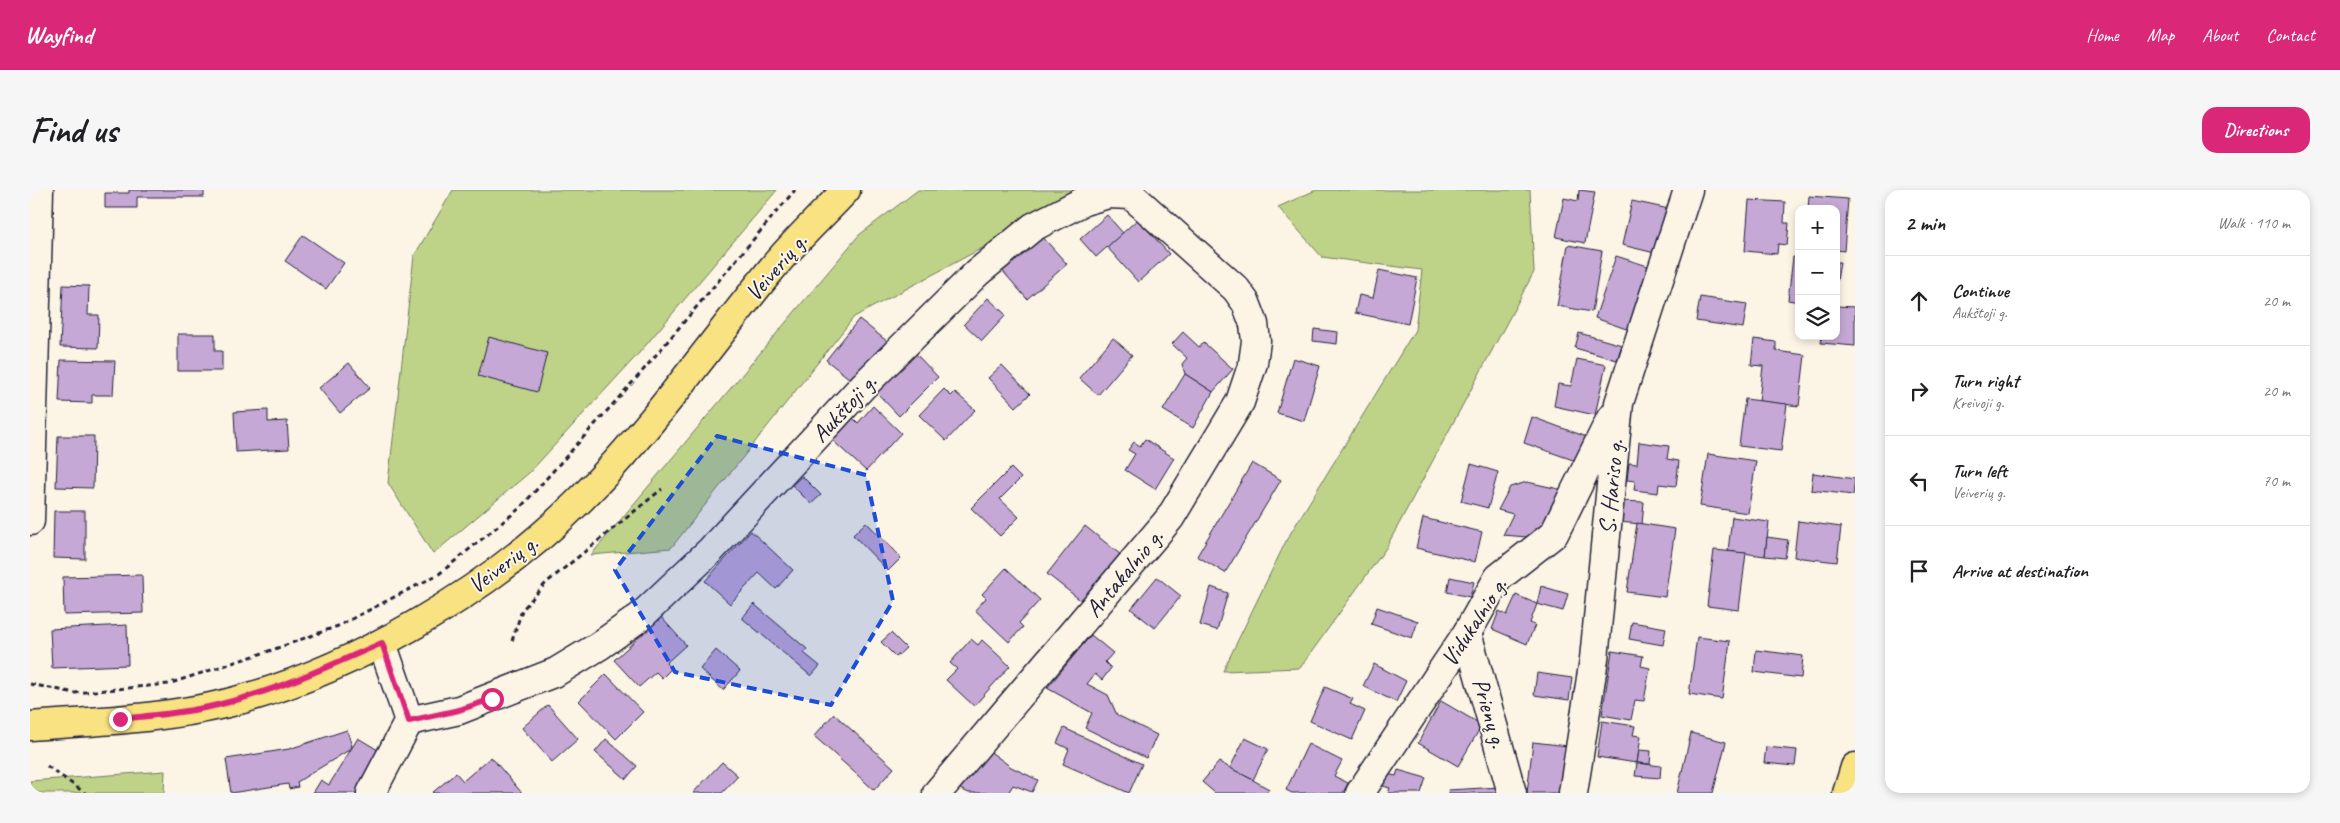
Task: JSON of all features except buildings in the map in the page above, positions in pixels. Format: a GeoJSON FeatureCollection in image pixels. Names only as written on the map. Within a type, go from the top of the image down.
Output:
{"type":"FeatureCollection","features":[{"type":"Feature","properties":{"kind":"main road","name":"Veiverių g."},"geometry":{"type":"LineString","coordinates":[[30,726],[120,719],[191,710],[230,702],[308,676],[382,643],[447,605],[511,559],[578,503],[630,445],[768,273],[846,190]]}},
{"type":"Feature","properties":{"kind":"main road"},"geometry":{"type":"LineString","coordinates":[[1847,793],[1855,767]]}},
{"type":"Feature","properties":{"kind":"street"},"geometry":{"type":"LineString","coordinates":[[30,521],[39,190]]}},
{"type":"Feature","properties":{"kind":"street","name":"S. Hariso g."},"geometry":{"type":"LineString","coordinates":[[1573,793],[1594,659],[1619,403],[1688,190]]}},
{"type":"Feature","properties":{"kind":"street","name":"Aukštoji g."},"geometry":{"type":"LineString","coordinates":[[409,721],[459,710],[556,672],[599,646],[640,617],[710,551],[863,386],[977,273],[1033,227],[1084,202],[1108,194],[1131,196],[1236,289],[1246,303],[1254,324]]}},
{"type":"Feature","properties":{"kind":"street","name":"Antakalnio g."},"geometry":{"type":"LineString","coordinates":[[937,793],[1170,518],[1240,402],[1253,363],[1256,341],[1254,324]]}},
{"type":"Feature","properties":{"kind":"street","name":"Vidukalnio g."},"geometry":{"type":"LineString","coordinates":[[1360,793],[1467,633],[1498,578],[1554,534],[1619,403]]}},
{"type":"Feature","properties":{"kind":"street","name":"Prienų g."},"geometry":{"type":"LineString","coordinates":[[1467,633],[1512,793]]}},
{"type":"Feature","properties":{"kind":"street"},"geometry":{"type":"LineString","coordinates":[[371,793],[409,721],[382,643]]}},
{"type":"Feature","properties":{"kind":"path"},"geometry":{"type":"LineString","coordinates":[[30,684],[75,693],[168,684],[338,626],[439,574],[520,508],[640,374],[795,190]]}},
{"type":"Feature","properties":{"kind":"path"},"geometry":{"type":"LineString","coordinates":[[512,641],[522,610],[546,583],[662,489]]}},
{"type":"Feature","properties":{"kind":"path"},"geometry":{"type":"LineString","coordinates":[[47,766],[85,793]]}},
{"type":"Feature","properties":{"kind":"highlighted area"},"geometry":{"type":"Polygon","coordinates":[[[717,436],[866,475],[893,601],[831,705],[675,672],[615,570],[717,436]]]}},
{"type":"Feature","properties":{"kind":"green space"},"geometry":{"type":"Polygon","coordinates":[[[453,190],[777,190],[640,352],[530,472],[433,554],[388,483],[414,256],[453,190]]]}},
{"type":"Feature","properties":{"kind":"green space"},"geometry":{"type":"Polygon","coordinates":[[[918,190],[1090,190],[854,317],[671,548],[591,555],[859,235],[918,190]]]}},
{"type":"Feature","properties":{"kind":"green space"},"geometry":{"type":"Polygon","coordinates":[[[1316,190],[1530,190],[1534,272],[1386,548],[1300,668],[1223,671],[1287,539],[1415,330],[1422,270],[1322,257],[1278,207],[1316,190]]]}},
{"type":"Feature","properties":{"kind":"green space"},"geometry":{"type":"Polygon","coordinates":[[[165,771],[164,793],[30,793],[30,781],[165,771]]]}},
{"type":"Feature","properties":{"kind":"route"},"geometry":{"type":"LineString","coordinates":[[120,719],[191,710],[230,702],[308,676],[382,643],[409,721],[459,710],[492,699]]}}]}
